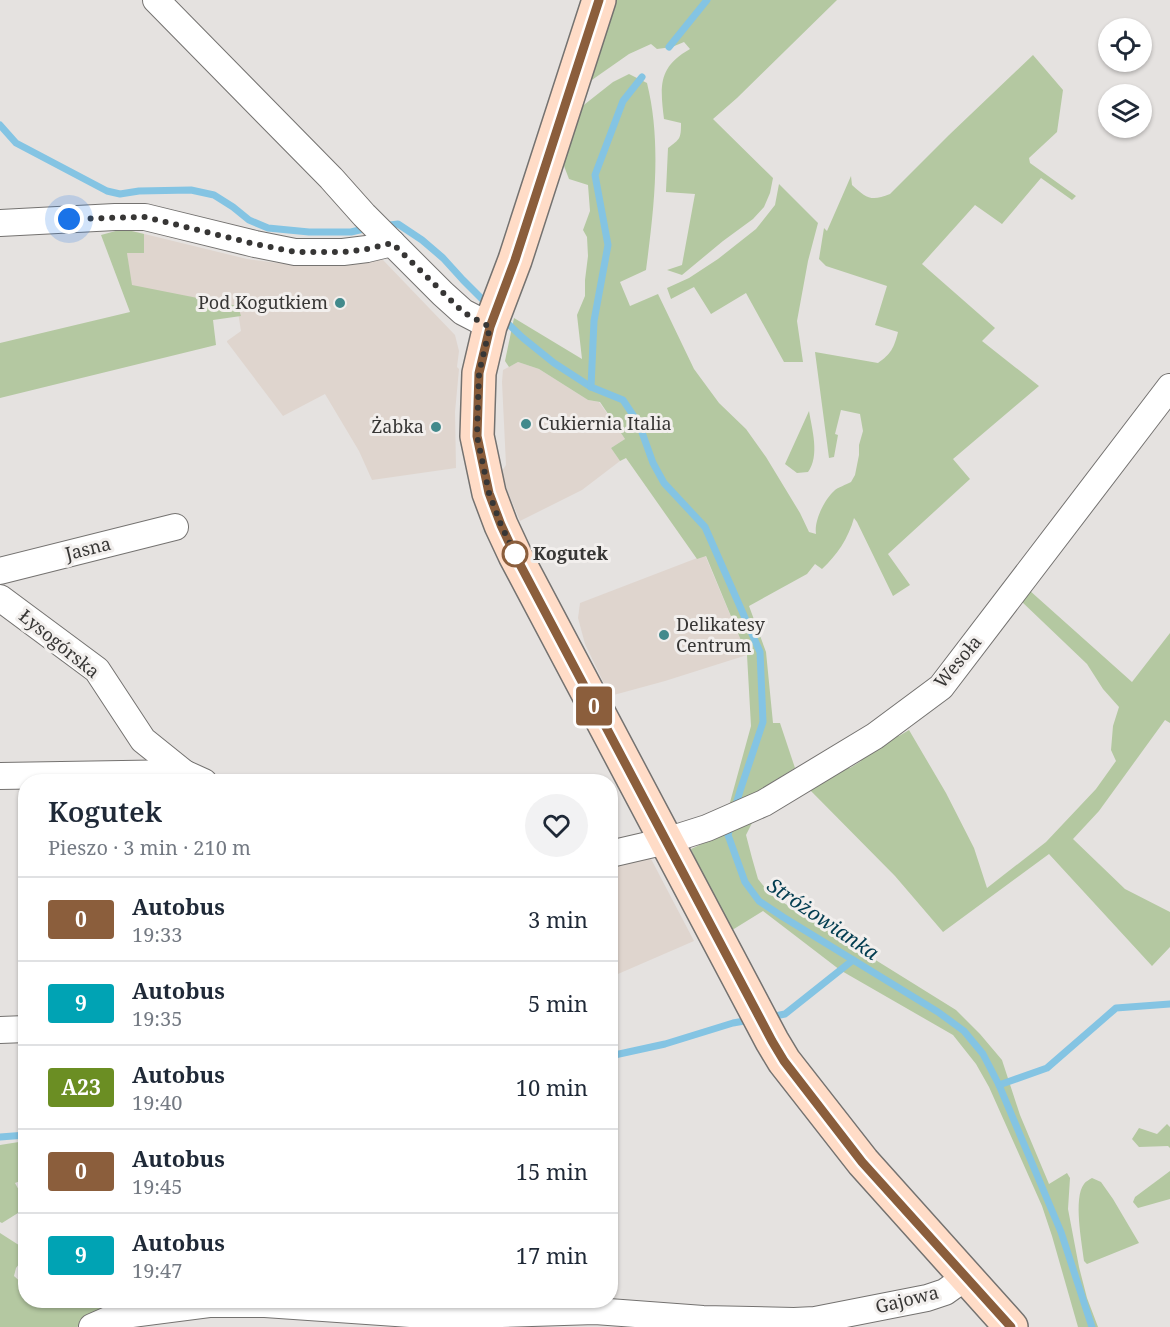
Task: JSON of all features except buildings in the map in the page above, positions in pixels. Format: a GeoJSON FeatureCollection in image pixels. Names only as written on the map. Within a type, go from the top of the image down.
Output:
{"type":"FeatureCollection","features":[{"type":"Feature","properties":{"kind":"main road"},"geometry":{"type":"LineString","coordinates":[[599,0],[506,287],[491,324],[479,373],[477,436],[489,493],[515,555],[784,1061],[862,1162],[1011,1327]]}},
{"type":"Feature","properties":{"kind":"street"},"geometry":{"type":"LineString","coordinates":[[156,0],[332,178],[379,230],[463,312],[491,324]]}},
{"type":"Feature","properties":{"kind":"street"},"geometry":{"type":"LineString","coordinates":[[0,223],[145,217],[295,252],[344,252],[368,249],[379,230]]}},
{"type":"Feature","properties":{"kind":"street","name":"Wesoła"},"geometry":{"type":"LineString","coordinates":[[618,852],[666,841],[707,828],[764,803],[875,736],[940,687],[1170,387]]}},
{"type":"Feature","properties":{"kind":"street","name":"Jasna"},"geometry":{"type":"LineString","coordinates":[[0,571],[175,527]]}},
{"type":"Feature","properties":{"kind":"street","name":"Łysogórska"},"geometry":{"type":"LineString","coordinates":[[0,598],[97,670],[143,740],[190,774]]}},
{"type":"Feature","properties":{"kind":"street"},"geometry":{"type":"LineString","coordinates":[[0,776],[18,776]]}},
{"type":"Feature","properties":{"kind":"street"},"geometry":{"type":"LineString","coordinates":[[0,1030],[18,1029]]}},
{"type":"Feature","properties":{"kind":"street","name":"Gajowa"},"geometry":{"type":"LineString","coordinates":[[323,1308],[439,1316],[596,1311],[703,1319],[815,1320],[927,1298],[945,1292],[966,1277]]}},
{"type":"Feature","properties":{"kind":"street","name":"Gajowa"},"geometry":{"type":"LineString","coordinates":[[92,1327],[117,1316],[178,1308]]}},
{"type":"Feature","properties":{"kind":"shaded area"},"geometry":{"type":"Polygon","coordinates":[[[124,229],[247,259],[294,265],[383,260],[455,335],[459,351],[455,412],[456,468],[372,480],[359,451],[325,394],[283,416],[227,342],[241,331],[237,306],[131,286],[124,229]]]}},
{"type":"Feature","properties":{"kind":"shaded area"},"geometry":{"type":"Polygon","coordinates":[[[518,362],[539,369],[588,400],[599,402],[625,439],[611,448],[620,461],[582,490],[520,521],[502,471],[506,465],[503,370],[518,362]]]}},
{"type":"Feature","properties":{"kind":"shaded area"},"geometry":{"type":"Polygon","coordinates":[[[705,555],[747,655],[610,696],[585,644],[578,618],[580,603],[705,555]]]}},
{"type":"Feature","properties":{"kind":"shaded area"},"geometry":{"type":"Polygon","coordinates":[[[649,855],[694,941],[618,974],[618,862],[649,855]]]}},
{"type":"Feature","properties":{"kind":"green space"},"geometry":{"type":"Polygon","coordinates":[[[612,0],[837,0],[713,119],[773,178],[764,207],[753,219],[682,275],[667,270],[682,265],[695,194],[666,192],[668,148],[679,138],[681,123],[664,119],[662,87],[667,70],[672,63],[690,49],[684,42],[672,47],[657,49],[651,44],[629,54],[589,82],[612,0]]]}},
{"type":"Feature","properties":{"kind":"green space"},"geometry":{"type":"Polygon","coordinates":[[[1033,55],[1063,90],[1057,132],[1029,158],[1030,163],[1076,196],[1072,200],[1041,178],[1002,224],[975,205],[922,264],[995,328],[982,341],[1039,386],[953,459],[970,479],[888,554],[910,585],[893,596],[854,518],[841,546],[822,569],[815,564],[807,574],[749,606],[766,652],[773,723],[780,723],[795,768],[755,795],[729,806],[751,726],[747,655],[706,556],[697,559],[626,458],[620,461],[611,448],[625,439],[600,402],[588,400],[539,369],[518,362],[509,367],[505,361],[514,318],[582,359],[577,315],[585,296],[588,256],[587,237],[583,230],[590,211],[588,185],[569,179],[564,166],[580,108],[613,82],[629,74],[647,83],[654,129],[655,176],[646,270],[620,282],[630,306],[658,294],[694,369],[719,403],[746,429],[766,457],[809,532],[816,534],[820,511],[830,495],[851,482],[855,475],[863,431],[860,414],[841,410],[835,434],[838,435],[834,457],[829,458],[815,352],[878,363],[891,350],[898,332],[875,325],[887,286],[826,266],[819,259],[824,228],[827,231],[851,176],[852,185],[865,196],[878,198],[890,194],[1033,55]]]}},
{"type":"Feature","properties":{"kind":"green space"},"geometry":{"type":"Polygon","coordinates":[[[779,184],[818,223],[808,261],[797,321],[803,362],[784,362],[746,293],[711,314],[694,287],[671,299],[667,288],[689,278],[718,259],[756,229],[775,205],[779,184]]]}},
{"type":"Feature","properties":{"kind":"green space"},"geometry":{"type":"Polygon","coordinates":[[[123,229],[144,234],[144,253],[127,253],[132,285],[238,306],[241,316],[213,320],[216,345],[0,398],[0,343],[130,312],[101,235],[123,229]]]}},
{"type":"Feature","properties":{"kind":"green space"},"geometry":{"type":"Polygon","coordinates":[[[809,411],[814,458],[808,472],[797,473],[785,464],[809,411]]]}},
{"type":"Feature","properties":{"kind":"green space"},"geometry":{"type":"Polygon","coordinates":[[[1029,590],[1132,682],[1170,633],[1170,723],[1165,720],[1099,811],[1073,839],[1125,889],[1170,912],[1170,947],[1152,966],[1049,854],[943,932],[895,876],[809,789],[839,765],[850,768],[861,761],[863,752],[891,735],[899,736],[909,730],[946,793],[974,848],[987,888],[1046,842],[1096,789],[1116,761],[1111,750],[1113,726],[1119,707],[1103,689],[1087,664],[1020,600],[1029,590]]]}},
{"type":"Feature","properties":{"kind":"green space"},"geometry":{"type":"Polygon","coordinates":[[[754,819],[746,835],[758,879],[771,895],[956,1010],[1002,1060],[1020,1115],[1049,1184],[1067,1173],[1070,1178],[1068,1209],[1079,1267],[1098,1327],[1078,1327],[1042,1206],[989,1087],[976,1064],[953,1035],[840,970],[763,911],[729,932],[691,849],[754,819]]]}},
{"type":"Feature","properties":{"kind":"green space"},"geometry":{"type":"Polygon","coordinates":[[[1167,1124],[1170,1127],[1170,1148],[1168,1146],[1139,1147],[1132,1139],[1139,1128],[1157,1134],[1167,1124]]]}},
{"type":"Feature","properties":{"kind":"green space"},"geometry":{"type":"Polygon","coordinates":[[[18,1142],[18,1182],[15,1183],[18,1189],[18,1213],[2,1223],[0,1222],[0,1145],[18,1142]]]}},
{"type":"Feature","properties":{"kind":"green space"},"geometry":{"type":"Polygon","coordinates":[[[1170,1171],[1170,1199],[1138,1208],[1133,1202],[1135,1197],[1170,1171]]]}},
{"type":"Feature","properties":{"kind":"green space"},"geometry":{"type":"Polygon","coordinates":[[[1092,1178],[1101,1182],[1139,1243],[1087,1264],[1084,1261],[1080,1232],[1079,1199],[1084,1184],[1092,1178]]]}},
{"type":"Feature","properties":{"kind":"green space"},"geometry":{"type":"Polygon","coordinates":[[[0,1233],[18,1245],[18,1265],[14,1276],[18,1280],[18,1308],[107,1308],[104,1316],[77,1327],[0,1327],[0,1233]]]}},
{"type":"Feature","properties":{"kind":"waterway"},"geometry":{"type":"LineString","coordinates":[[669,47],[707,0]]}},
{"type":"Feature","properties":{"kind":"waterway"},"geometry":{"type":"LineString","coordinates":[[591,387],[594,321],[608,245],[595,175],[623,101],[642,77]]}},
{"type":"Feature","properties":{"kind":"waterway","name":"Stróżowianka"},"geometry":{"type":"LineString","coordinates":[[0,125],[16,143],[107,191],[120,194],[139,191],[191,190],[214,195],[249,220],[268,228],[309,232],[351,232],[368,228]]}},
{"type":"Feature","properties":{"kind":"waterway","name":"Stróżowianka"},"geometry":{"type":"LineString","coordinates":[[382,226],[398,224],[422,240],[443,258],[489,306]]}},
{"type":"Feature","properties":{"kind":"waterway","name":"Stróżowianka"},"geometry":{"type":"LineString","coordinates":[[504,320],[554,363],[591,387],[623,400],[639,424],[653,463],[664,483],[705,527],[760,652],[763,722],[735,808]]}},
{"type":"Feature","properties":{"kind":"waterway","name":"Stróżowianka"},"geometry":{"type":"LineString","coordinates":[[731,824],[728,835],[745,882],[759,901],[938,1012],[964,1031],[983,1054],[999,1085],[1061,1232],[1092,1327]]}},
{"type":"Feature","properties":{"kind":"waterway"},"geometry":{"type":"LineString","coordinates":[[770,1017],[785,1014],[853,960]]}},
{"type":"Feature","properties":{"kind":"waterway"},"geometry":{"type":"LineString","coordinates":[[999,1085],[1047,1068],[1116,1008],[1170,1004]]}},
{"type":"Feature","properties":{"kind":"waterway"},"geometry":{"type":"LineString","coordinates":[[618,1054],[665,1044],[750,1020]]}},
{"type":"Feature","properties":{"kind":"waterway"},"geometry":{"type":"LineString","coordinates":[[0,1137],[18,1136]]}},
{"type":"Feature","properties":{"kind":"bus line","name":"0"},"geometry":{"type":"LineString","coordinates":[[599,0],[571,91],[483,352],[478,386],[477,436],[489,493],[515,555],[784,1061],[862,1162],[1011,1327]]}},
{"type":"Feature","properties":{"kind":"place","name":"Pod Kogutkiem"},"geometry":{"type":"Point","coordinates":[340,303]}},
{"type":"Feature","properties":{"kind":"place","name":"Cukiernia Italia"},"geometry":{"type":"Point","coordinates":[526,424]}},
{"type":"Feature","properties":{"kind":"place","name":"Żabka"},"geometry":{"type":"Point","coordinates":[436,427]}},
{"type":"Feature","properties":{"kind":"place","name":"Kogutek"},"geometry":{"type":"Point","coordinates":[515,554]}},
{"type":"Feature","properties":{"kind":"place","name":"Delikatesy Centrum"},"geometry":{"type":"Point","coordinates":[664,635]}},
{"type":"Feature","properties":{"kind":"route"},"geometry":{"type":"LineString","coordinates":[[69,219],[145,217],[295,252],[344,252],[392,243],[463,312],[490,327],[479,373],[477,436],[489,493],[515,554]]}}]}
